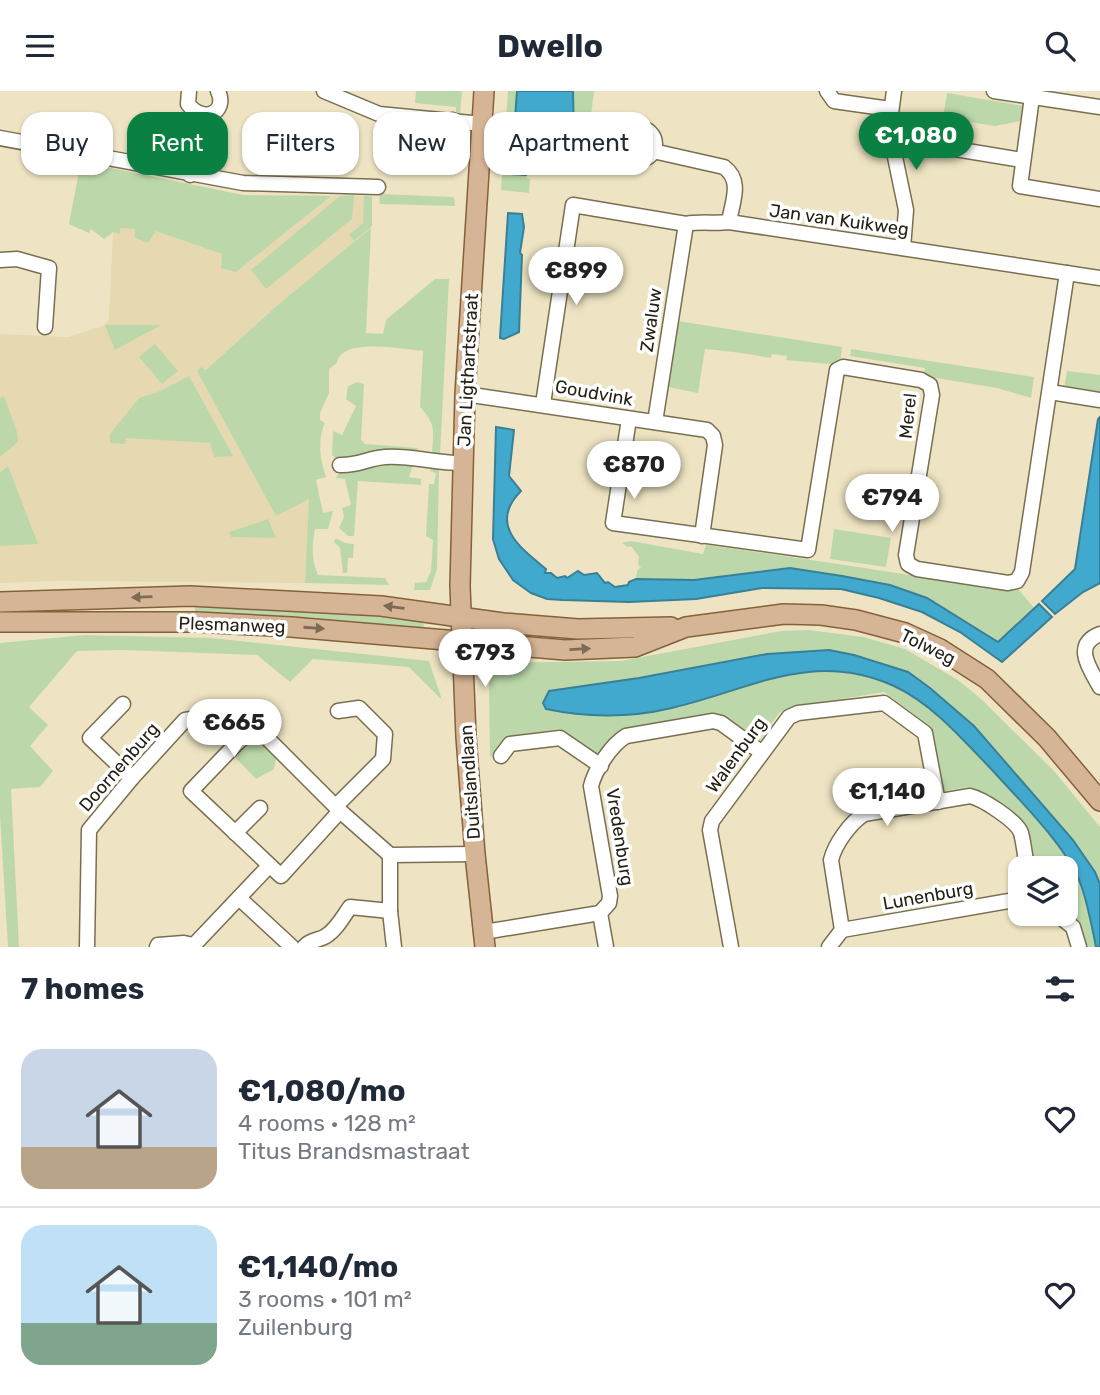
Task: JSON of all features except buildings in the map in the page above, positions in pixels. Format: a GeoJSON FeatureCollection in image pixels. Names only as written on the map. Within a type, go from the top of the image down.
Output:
{"type":"FeatureCollection","features":[{"type":"Feature","properties":{"kind":"main road","name":"Jan Ligthartstraat"},"geometry":{"type":"LineString","coordinates":[[462,616],[460,586],[465,394],[484,91]]}},
{"type":"Feature","properties":{"kind":"main road","name":"Plesmanweg"},"geometry":{"type":"LineString","coordinates":[[0,602],[190,596],[381,606],[462,616]]}},
{"type":"Feature","properties":{"kind":"main road"},"geometry":{"type":"LineString","coordinates":[[189,622],[190,596]]}},
{"type":"Feature","properties":{"kind":"main road","name":"Tolweg"},"geometry":{"type":"LineString","coordinates":[[462,616],[503,623],[578,629],[693,626],[784,614],[821,615],[856,620],[905,633],[940,649],[987,679],[1047,738],[1100,801]]}},
{"type":"Feature","properties":{"kind":"main road","name":"Duitslandlaan"},"geometry":{"type":"LineString","coordinates":[[462,616],[466,737],[484,939]]}},
{"type":"Feature","properties":{"kind":"main road","name":"Plesmanweg"},"geometry":{"type":"LineString","coordinates":[[0,622],[189,622],[463,641]]}},
{"type":"Feature","properties":{"kind":"main road","name":"Tolweg"},"geometry":{"type":"LineString","coordinates":[[463,641],[565,650],[635,647],[693,626]]}},
{"type":"Feature","properties":{"kind":"street"},"geometry":{"type":"LineString","coordinates":[[189,91],[188,104],[195,112]]}},
{"type":"Feature","properties":{"kind":"street"},"geometry":{"type":"LineString","coordinates":[[213,112],[218,108],[221,98],[218,91]]}},
{"type":"Feature","properties":{"kind":"street"},"geometry":{"type":"LineString","coordinates":[[324,91],[374,112]]}},
{"type":"Feature","properties":{"kind":"street"},"geometry":{"type":"LineString","coordinates":[[827,91],[834,101],[890,109]]}},
{"type":"Feature","properties":{"kind":"street"},"geometry":{"type":"LineString","coordinates":[[894,91],[889,128],[906,210],[903,248]]}},
{"type":"Feature","properties":{"kind":"street"},"geometry":{"type":"LineString","coordinates":[[994,91],[1100,107]]}},
{"type":"Feature","properties":{"kind":"street"},"geometry":{"type":"LineString","coordinates":[[1032,97],[1020,186],[1100,199]]}},
{"type":"Feature","properties":{"kind":"street"},"geometry":{"type":"LineString","coordinates":[[470,122],[482,124]]}},
{"type":"Feature","properties":{"kind":"street"},"geometry":{"type":"LineString","coordinates":[[0,138],[127,163]]}},
{"type":"Feature","properties":{"kind":"street"},"geometry":{"type":"LineString","coordinates":[[937,146],[1022,160]]}},
{"type":"Feature","properties":{"kind":"street"},"geometry":{"type":"LineString","coordinates":[[653,151],[724,167],[733,173],[736,180],[729,222]]}},
{"type":"Feature","properties":{"kind":"street"},"geometry":{"type":"LineString","coordinates":[[190,175],[243,183],[378,187]]}},
{"type":"Feature","properties":{"kind":"street","name":"Jan van Kuikweg"},"geometry":{"type":"LineString","coordinates":[[543,404],[573,205],[686,224],[699,221],[715,224],[729,222],[1100,278]]}},
{"type":"Feature","properties":{"kind":"street","name":"Zwaluw"},"geometry":{"type":"LineString","coordinates":[[655,422],[686,224]]}},
{"type":"Feature","properties":{"kind":"street"},"geometry":{"type":"LineString","coordinates":[[0,260],[17,259],[49,268],[45,327]]}},
{"type":"Feature","properties":{"kind":"street","name":"Merel"},"geometry":{"type":"LineString","coordinates":[[629,419],[613,523],[808,550],[837,370],[843,367],[921,380],[930,385],[932,395],[906,555],[908,564],[917,569],[1008,583],[1017,581],[1022,572],[1067,273]]}},
{"type":"Feature","properties":{"kind":"street"},"geometry":{"type":"LineString","coordinates":[[1050,392],[1100,400]]}},
{"type":"Feature","properties":{"kind":"street","name":"Goudvink"},"geometry":{"type":"LineString","coordinates":[[465,394],[707,429],[713,436],[715,447],[702,536]]}},
{"type":"Feature","properties":{"kind":"street"},"geometry":{"type":"LineString","coordinates":[[341,465],[387,456],[464,463]]}},
{"type":"Feature","properties":{"kind":"street"},"geometry":{"type":"LineString","coordinates":[[1100,634],[1087,642],[1083,649],[1085,660],[1100,687]]}},
{"type":"Feature","properties":{"kind":"street","name":"Walenburg"},"geometry":{"type":"LineString","coordinates":[[731,947],[710,829],[712,821],[789,717],[798,713],[884,703],[925,733],[938,802]]}},
{"type":"Feature","properties":{"kind":"street"},"geometry":{"type":"LineString","coordinates":[[123,704],[90,738],[132,778]]}},
{"type":"Feature","properties":{"kind":"street"},"geometry":{"type":"LineString","coordinates":[[338,711],[359,708],[385,734],[383,759],[338,808],[281,876],[191,791],[256,727],[338,808],[390,855],[475,854]]}},
{"type":"Feature","properties":{"kind":"street","name":"Doornenburg"},"geometry":{"type":"LineString","coordinates":[[87,947],[89,830],[185,720],[211,716],[238,742]]}},
{"type":"Feature","properties":{"kind":"street","name":"Vredenburg"},"geometry":{"type":"LineString","coordinates":[[606,947],[600,913],[609,903],[610,896],[591,786],[593,778],[618,741],[626,736],[713,721],[721,723],[761,752]]}},
{"type":"Feature","properties":{"kind":"street","name":"Vredenburg"},"geometry":{"type":"LineString","coordinates":[[501,756],[510,744],[560,737],[601,766]]}},
{"type":"Feature","properties":{"kind":"street"},"geometry":{"type":"LineString","coordinates":[[829,947],[842,930],[831,860],[833,851],[856,819],[864,814],[971,796],[978,798],[1016,825],[1021,832],[1025,856]]}},
{"type":"Feature","properties":{"kind":"street"},"geometry":{"type":"LineString","coordinates":[[235,833],[260,808]]}},
{"type":"Feature","properties":{"kind":"street"},"geometry":{"type":"LineString","coordinates":[[390,855],[390,911],[394,947]]}},
{"type":"Feature","properties":{"kind":"street"},"geometry":{"type":"LineString","coordinates":[[157,947],[184,943],[192,946],[270,866]]}},
{"type":"Feature","properties":{"kind":"street"},"geometry":{"type":"LineString","coordinates":[[239,898],[292,947]]}},
{"type":"Feature","properties":{"kind":"street","name":"Lunenburg"},"geometry":{"type":"LineString","coordinates":[[842,930],[1008,901]]}},
{"type":"Feature","properties":{"kind":"street"},"geometry":{"type":"LineString","coordinates":[[304,947],[309,941],[326,936],[350,907],[390,911]]}},
{"type":"Feature","properties":{"kind":"street"},"geometry":{"type":"LineString","coordinates":[[484,939],[600,913]]}},
{"type":"Feature","properties":{"kind":"street"},"geometry":{"type":"LineString","coordinates":[[1072,926],[1079,947]]}},
{"type":"Feature","properties":{"kind":"shaded area"},"geometry":{"type":"Polygon","coordinates":[[[113,169],[127,171],[127,175],[145,175],[243,195],[372,196],[365,331],[321,329],[305,583],[0,583],[0,334],[68,337],[105,325],[109,319],[113,233],[104,239],[91,229],[89,233],[69,224],[78,175],[113,175],[113,169]]]}},
{"type":"Feature","properties":{"kind":"green space"},"geometry":{"type":"Polygon","coordinates":[[[416,91],[462,91],[460,112],[456,112],[456,107],[415,103],[416,91]]]}},
{"type":"Feature","properties":{"kind":"green space"},"geometry":{"type":"Polygon","coordinates":[[[508,91],[517,91],[515,112],[507,112],[508,91]]]}},
{"type":"Feature","properties":{"kind":"green space"},"geometry":{"type":"Polygon","coordinates":[[[573,91],[594,91],[591,112],[573,112],[573,91]]]}},
{"type":"Feature","properties":{"kind":"green space"},"geometry":{"type":"Polygon","coordinates":[[[947,93],[1024,106],[1020,121],[995,126],[943,118],[947,93]]]}},
{"type":"Feature","properties":{"kind":"green space"},"geometry":{"type":"Polygon","coordinates":[[[113,169],[127,171],[127,175],[145,175],[243,195],[331,196],[236,272],[221,268],[222,254],[156,231],[148,243],[135,238],[135,229],[120,228],[120,234],[113,232],[104,239],[91,229],[89,233],[69,224],[78,175],[113,175],[113,169]]]}},
{"type":"Feature","properties":{"kind":"green space"},"geometry":{"type":"Polygon","coordinates":[[[502,175],[526,175],[526,178],[530,179],[529,193],[501,190],[502,175]]]}},
{"type":"Feature","properties":{"kind":"green space"},"geometry":{"type":"Polygon","coordinates":[[[379,194],[454,197],[455,206],[380,204],[379,194]]]}},
{"type":"Feature","properties":{"kind":"green space"},"geometry":{"type":"Polygon","coordinates":[[[354,195],[352,219],[266,289],[251,270],[340,196],[354,195]]]}},
{"type":"Feature","properties":{"kind":"green space"},"geometry":{"type":"Polygon","coordinates":[[[364,196],[372,196],[372,226],[354,241],[349,235],[363,223],[364,196]]]}},
{"type":"Feature","properties":{"kind":"green space"},"geometry":{"type":"Polygon","coordinates":[[[371,228],[366,333],[383,334],[386,320],[435,279],[449,279],[440,455],[432,454],[433,429],[420,407],[423,351],[360,347],[341,355],[337,363],[329,369],[329,393],[320,413],[320,420],[325,423],[320,450],[326,477],[316,480],[323,513],[333,511],[328,529],[315,529],[314,563],[318,575],[385,578],[389,585],[305,583],[309,499],[276,516],[197,371],[201,367],[206,370],[279,304],[371,228]]]}},
{"type":"Feature","properties":{"kind":"green space"},"geometry":{"type":"Polygon","coordinates":[[[678,321],[842,347],[840,365],[786,360],[787,356],[772,354],[771,358],[705,349],[698,393],[668,387],[678,321]]]}},
{"type":"Feature","properties":{"kind":"green space"},"geometry":{"type":"Polygon","coordinates":[[[105,325],[161,325],[115,350],[105,325]]]}},
{"type":"Feature","properties":{"kind":"green space"},"geometry":{"type":"Polygon","coordinates":[[[155,344],[178,371],[162,384],[139,357],[155,344]]]}},
{"type":"Feature","properties":{"kind":"green space"},"geometry":{"type":"Polygon","coordinates":[[[851,349],[1034,377],[1031,398],[997,388],[924,376],[925,368],[850,356],[851,349]]]}},
{"type":"Feature","properties":{"kind":"green space"},"geometry":{"type":"Polygon","coordinates":[[[1067,371],[1100,375],[1100,394],[1064,389],[1067,371]]]}},
{"type":"Feature","properties":{"kind":"green space"},"geometry":{"type":"Polygon","coordinates":[[[189,376],[233,456],[214,457],[210,443],[126,438],[125,444],[110,443],[110,434],[139,398],[189,376]]]}},
{"type":"Feature","properties":{"kind":"green space"},"geometry":{"type":"Polygon","coordinates":[[[358,382],[364,384],[361,440],[365,444],[418,448],[414,458],[340,462],[332,455],[333,431],[342,435],[356,406],[346,399],[348,386],[358,382]]]}},
{"type":"Feature","properties":{"kind":"green space"},"geometry":{"type":"Polygon","coordinates":[[[4,396],[18,442],[0,457],[0,398],[4,396]]]}},
{"type":"Feature","properties":{"kind":"green space"},"geometry":{"type":"Polygon","coordinates":[[[384,462],[413,465],[409,477],[421,479],[421,485],[358,481],[354,536],[348,536],[339,528],[344,517],[342,508],[351,505],[345,479],[336,478],[340,472],[362,470],[384,462]]]}},
{"type":"Feature","properties":{"kind":"green space"},"geometry":{"type":"Polygon","coordinates":[[[8,466],[38,544],[0,546],[0,473],[8,466]]]}},
{"type":"Feature","properties":{"kind":"green space"},"geometry":{"type":"Polygon","coordinates":[[[432,467],[439,469],[437,569],[430,590],[414,590],[415,583],[426,582],[431,571],[433,540],[426,536],[429,484],[434,484],[436,473],[430,471],[432,467]]]}},
{"type":"Feature","properties":{"kind":"green space"},"geometry":{"type":"Polygon","coordinates":[[[268,519],[276,538],[231,537],[229,532],[268,519]]]}},
{"type":"Feature","properties":{"kind":"green space"},"geometry":{"type":"Polygon","coordinates":[[[834,529],[891,538],[886,567],[830,559],[834,529]]]}},
{"type":"Feature","properties":{"kind":"green space"},"geometry":{"type":"Polygon","coordinates":[[[336,538],[354,544],[353,558],[348,558],[347,573],[343,573],[340,548],[334,542],[336,538]]]}},
{"type":"Feature","properties":{"kind":"green space"},"geometry":{"type":"Polygon","coordinates":[[[631,541],[703,554],[706,545],[1019,590],[1034,608],[998,642],[927,598],[890,585],[704,578],[636,579],[637,571],[641,567],[638,565],[639,557],[631,546],[622,543],[631,541]]]}},
{"type":"Feature","properties":{"kind":"green space"},"geometry":{"type":"Polygon","coordinates":[[[195,602],[423,615],[424,628],[195,613],[195,602]]]}},
{"type":"Feature","properties":{"kind":"green space"},"geometry":{"type":"Polygon","coordinates":[[[809,630],[863,637],[905,649],[958,680],[1054,771],[1100,827],[1100,884],[1095,872],[930,688],[908,672],[854,655],[829,650],[561,689],[590,714],[662,709],[705,699],[774,677],[802,672],[846,673],[877,680],[916,700],[969,745],[1024,803],[1065,856],[1029,856],[1021,823],[968,787],[943,791],[931,727],[884,692],[788,708],[779,713],[759,741],[733,723],[709,714],[617,732],[599,755],[559,729],[510,736],[490,757],[489,683],[496,663],[621,661],[781,631],[809,630]]]}},
{"type":"Feature","properties":{"kind":"green space"},"geometry":{"type":"Polygon","coordinates":[[[85,635],[210,638],[429,661],[442,700],[409,667],[313,659],[290,682],[257,655],[77,651],[29,707],[48,725],[30,746],[53,771],[40,787],[11,789],[19,947],[8,947],[0,815],[0,643],[85,635]]]}},
{"type":"Feature","properties":{"kind":"green space"},"geometry":{"type":"Polygon","coordinates":[[[258,733],[277,754],[274,769],[256,779],[232,754],[258,733]]]}},
{"type":"Feature","properties":{"kind":"green space"},"geometry":{"type":"Polygon","coordinates":[[[1078,878],[1090,913],[1096,947],[1086,947],[1082,928],[1078,924],[1078,878]]]}},
{"type":"Feature","properties":{"kind":"water"},"geometry":{"type":"Polygon","coordinates":[[[517,91],[573,91],[573,112],[515,112],[517,91]]]}},
{"type":"Feature","properties":{"kind":"water"},"geometry":{"type":"Polygon","coordinates":[[[508,213],[522,214],[524,227],[520,253],[519,332],[504,339],[500,338],[508,213]]]}},
{"type":"Feature","properties":{"kind":"water"},"geometry":{"type":"Polygon","coordinates":[[[1100,417],[1100,583],[1083,592],[1055,614],[1042,601],[1075,569],[1100,417]]]}},
{"type":"Feature","properties":{"kind":"water"},"geometry":{"type":"Polygon","coordinates":[[[496,427],[514,430],[509,476],[521,491],[507,514],[511,535],[526,553],[546,569],[545,573],[551,573],[557,578],[567,578],[578,571],[584,575],[597,573],[605,583],[615,587],[628,585],[636,579],[694,580],[790,568],[890,585],[927,598],[998,642],[1039,604],[1052,617],[1002,662],[960,632],[922,612],[841,589],[762,588],[696,599],[629,602],[547,599],[531,593],[513,580],[499,559],[493,539],[496,427]]]}},
{"type":"Feature","properties":{"kind":"water"},"geometry":{"type":"Polygon","coordinates":[[[829,650],[908,672],[974,726],[1073,840],[1095,872],[1100,884],[1100,947],[1096,947],[1088,908],[1078,878],[1078,856],[1066,856],[1043,826],[972,748],[922,703],[894,686],[863,675],[834,671],[806,672],[752,684],[696,702],[637,714],[576,714],[546,709],[543,703],[549,691],[639,678],[767,654],[829,650]]]}}]}
